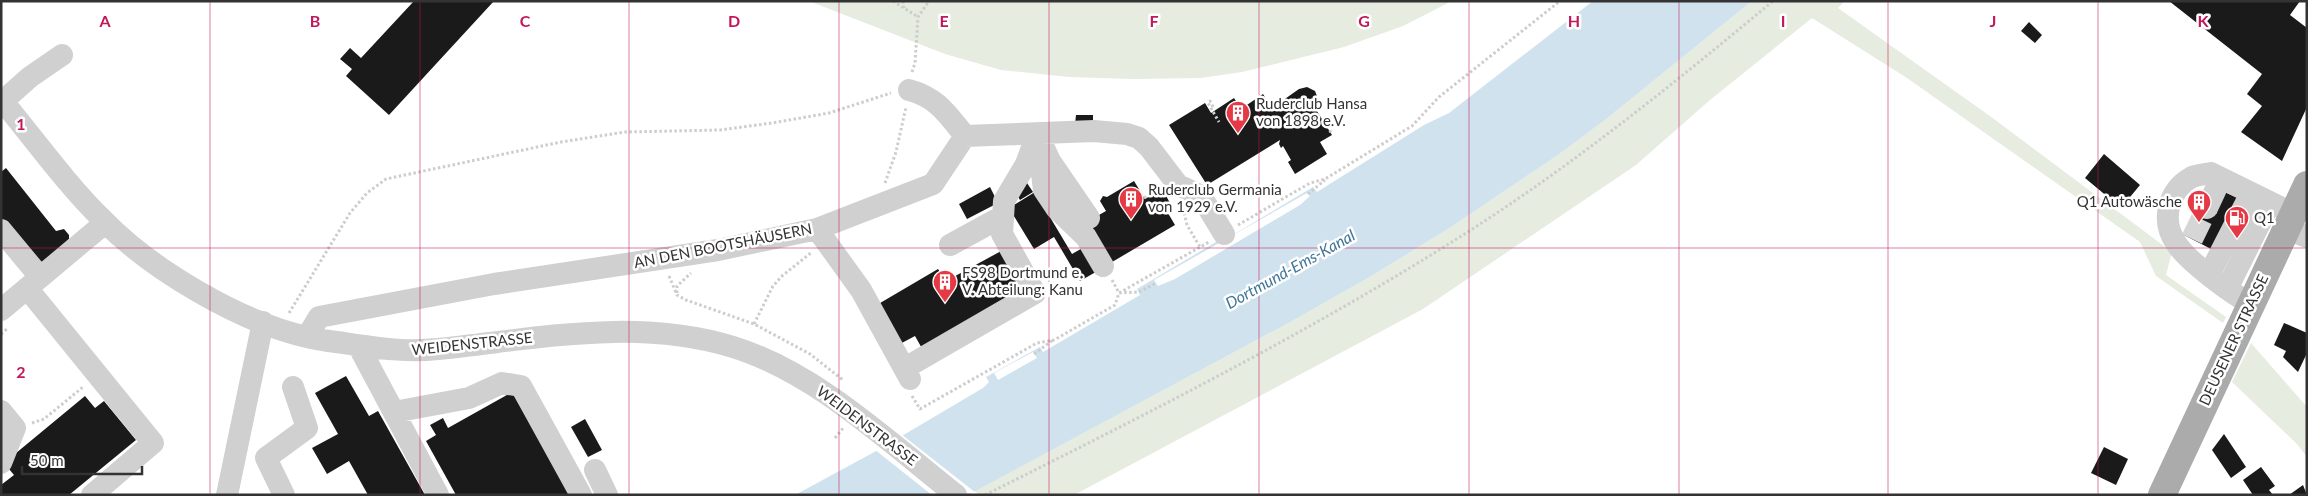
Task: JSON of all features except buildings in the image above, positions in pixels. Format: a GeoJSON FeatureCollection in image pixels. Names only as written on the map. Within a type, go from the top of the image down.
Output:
{"type":"FeatureCollection","features":[{"type":"Feature","properties":{"kind":"main road","name":"DEUSENER STRASSE"},"geometry":{"type":"LineString","coordinates":[[2162,495],[2251,304],[2278,212],[2307,185]]}},
{"type":"Feature","properties":{"kind":"street"},"geometry":{"type":"LineString","coordinates":[[2,100],[30,77],[62,56]]}},
{"type":"Feature","properties":{"kind":"street"},"geometry":{"type":"LineString","coordinates":[[909,90],[927,95],[939,106],[964,136],[1094,131],[1127,134],[1139,138],[1149,147],[1178,185],[1201,196],[1224,234]]}},
{"type":"Feature","properties":{"kind":"street","name":"WEIDENSTRASSE"},"geometry":{"type":"LineString","coordinates":[[2,100],[82,198],[105,223],[176,279],[205,296],[271,325],[307,337],[391,350],[435,350],[578,332],[626,330],[673,334],[725,345],[760,356],[824,392],[956,495]]}},
{"type":"Feature","properties":{"kind":"street"},"geometry":{"type":"LineString","coordinates":[[820,233],[861,290],[909,380],[1036,293],[1002,234],[1004,201],[1026,164],[1037,134]]}},
{"type":"Feature","properties":{"kind":"street"},"geometry":{"type":"LineString","coordinates":[[1037,134],[1050,161],[1089,218]]}},
{"type":"Feature","properties":{"kind":"street"},"geometry":{"type":"LineString","coordinates":[[1037,134],[1044,190],[1056,208],[1086,237],[1103,266]]}},
{"type":"Feature","properties":{"kind":"street","name":"AN DEN BOOTSHÄUSERN"},"geometry":{"type":"LineString","coordinates":[[307,337],[319,317],[494,284],[820,233],[933,184],[964,136]]}},
{"type":"Feature","properties":{"kind":"street"},"geometry":{"type":"LineString","coordinates":[[2218,282],[2278,212],[2211,173],[2192,177],[2178,189],[2169,202],[2167,224],[2176,244],[2188,246],[2218,282],[2251,304]]}},
{"type":"Feature","properties":{"kind":"street"},"geometry":{"type":"LineString","coordinates":[[2206,208],[2221,178]]}},
{"type":"Feature","properties":{"kind":"street"},"geometry":{"type":"LineString","coordinates":[[950,245],[1003,216]]}},
{"type":"Feature","properties":{"kind":"street"},"geometry":{"type":"LineString","coordinates":[[1,310],[105,223]]}},
{"type":"Feature","properties":{"kind":"street"},"geometry":{"type":"LineString","coordinates":[[1,230],[34,283],[98,374],[153,443],[92,495]]}},
{"type":"Feature","properties":{"kind":"street"},"geometry":{"type":"LineString","coordinates":[[226,495],[271,325]]}},
{"type":"Feature","properties":{"kind":"street"},"geometry":{"type":"LineString","coordinates":[[358,345],[438,495]]}},
{"type":"Feature","properties":{"kind":"street"},"geometry":{"type":"LineString","coordinates":[[394,412],[469,398],[502,384],[521,386],[581,495]]}},
{"type":"Feature","properties":{"kind":"street"},"geometry":{"type":"LineString","coordinates":[[284,495],[266,458],[307,428],[292,387]]}},
{"type":"Feature","properties":{"kind":"street"},"geometry":{"type":"LineString","coordinates":[[1,463],[8,419]]}},
{"type":"Feature","properties":{"kind":"street"},"geometry":{"type":"LineString","coordinates":[[596,470],[606,495]]}},
{"type":"Feature","properties":{"kind":"path"},"geometry":{"type":"LineString","coordinates":[[893,1],[918,17]]}},
{"type":"Feature","properties":{"kind":"path"},"geometry":{"type":"LineString","coordinates":[[903,1],[904,9]]}},
{"type":"Feature","properties":{"kind":"path"},"geometry":{"type":"LineString","coordinates":[[1308,194],[1326,179],[1412,126],[1440,96],[1560,1]]}},
{"type":"Feature","properties":{"kind":"path"},"geometry":{"type":"LineString","coordinates":[[986,495],[1224,375],[1340,311],[1456,240],[1620,126],[1773,1]]}},
{"type":"Feature","properties":{"kind":"path"},"geometry":{"type":"LineString","coordinates":[[271,325],[350,213],[367,193],[386,179],[561,142],[625,132],[720,130],[772,123],[829,113],[894,92],[909,90]]}},
{"type":"Feature","properties":{"kind":"path"},"geometry":{"type":"LineString","coordinates":[[1213,107],[1210,101],[1208,103],[1219,122]]}},
{"type":"Feature","properties":{"kind":"path"},"geometry":{"type":"LineString","coordinates":[[1326,121],[1331,133]]}},
{"type":"Feature","properties":{"kind":"path"},"geometry":{"type":"LineString","coordinates":[[1034,354],[1115,304],[1119,293],[1310,183],[1326,179]]}},
{"type":"Feature","properties":{"kind":"path"},"geometry":{"type":"LineString","coordinates":[[1178,185],[1187,225],[1200,247]]}},
{"type":"Feature","properties":{"kind":"path"},"geometry":{"type":"LineString","coordinates":[[1144,198],[1153,192],[1150,189]]}},
{"type":"Feature","properties":{"kind":"path"},"geometry":{"type":"LineString","coordinates":[[754,324],[773,286],[782,276],[814,251],[820,233]]}},
{"type":"Feature","properties":{"kind":"path"},"geometry":{"type":"LineString","coordinates":[[666,258],[670,281],[677,294],[686,300],[754,324],[810,354],[844,381]]}},
{"type":"Feature","properties":{"kind":"path"},"geometry":{"type":"LineString","coordinates":[[1119,293],[1139,292],[1156,282]]}},
{"type":"Feature","properties":{"kind":"path"},"geometry":{"type":"LineString","coordinates":[[909,380],[920,410],[1037,343],[1054,340]]}},
{"type":"Feature","properties":{"kind":"path"},"geometry":{"type":"LineString","coordinates":[[8,419],[44,419],[98,374]]}},
{"type":"Feature","properties":{"kind":"shaded area"},"geometry":{"type":"Polygon","coordinates":[[[809,1],[1452,1],[1403,26],[1344,47],[1242,72],[1201,78],[1132,79],[1069,77],[1001,70],[945,54],[809,1]]]}},
{"type":"Feature","properties":{"kind":"shaded area"},"geometry":{"type":"Polygon","coordinates":[[[1752,1],[1845,1],[1838,8],[1994,119],[2172,252],[2166,275],[2226,317],[2223,323],[2156,276],[2140,242],[1907,78],[1812,18],[1710,100],[1636,165],[1423,309],[1074,495],[979,495],[975,491],[1294,320],[1448,229],[1558,155],[1605,120],[1752,1]]]}},
{"type":"Feature","properties":{"kind":"shaded area"},"geometry":{"type":"Polygon","coordinates":[[[2251,343],[2307,407],[2307,457],[2297,444],[2232,382],[2251,343]]]}},
{"type":"Feature","properties":{"kind":"water","name":"Dortmund-Ems-Kanal"},"geometry":{"type":"Polygon","coordinates":[[[1593,1],[1752,1],[1605,120],[1558,155],[1448,229],[1294,320],[968,495],[795,495],[878,450],[983,388],[989,382],[986,377],[1040,347],[1043,352],[1140,295],[1137,289],[1221,239],[1228,238],[1313,187],[1317,192],[1424,125],[1449,113],[1593,1]]]}},
{"type":"Feature","properties":{"kind":"pier"},"geometry":{"type":"Polygon","coordinates":[[[1307,193],[1310,196],[1300,205],[1175,279],[1158,286],[1154,280],[1307,193]]]}},
{"type":"Feature","properties":{"kind":"pier"},"geometry":{"type":"Polygon","coordinates":[[[1033,352],[1037,358],[998,380],[994,373],[1033,352]]]}},
{"type":"Feature","properties":{"kind":"pier"},"geometry":{"type":"Polygon","coordinates":[[[901,434],[976,493],[932,495],[874,449],[901,434]]]}},
{"type":"Feature","properties":{"kind":"tunnel"},"geometry":{"type":"LineString","coordinates":[[2192,239],[2207,208]]}},
{"type":"Feature","properties":{"kind":"place","name":"Ruderclub Hansa von 1898 e.V."},"geometry":{"type":"Point","coordinates":[1238,134]}},
{"type":"Feature","properties":{"kind":"place","name":"Ruderclub Germania von 1929 e.V."},"geometry":{"type":"Point","coordinates":[1131,220]}},
{"type":"Feature","properties":{"kind":"place","name":"Q1 Autowäsche"},"geometry":{"type":"Point","coordinates":[2199,223]}},
{"type":"Feature","properties":{"kind":"place","name":"Q1"},"geometry":{"type":"Point","coordinates":[2237,239]}},
{"type":"Feature","properties":{"kind":"place","name":"FS98 Dortmund e. V. Abteilung: Kanu"},"geometry":{"type":"Point","coordinates":[945,303]}}]}
